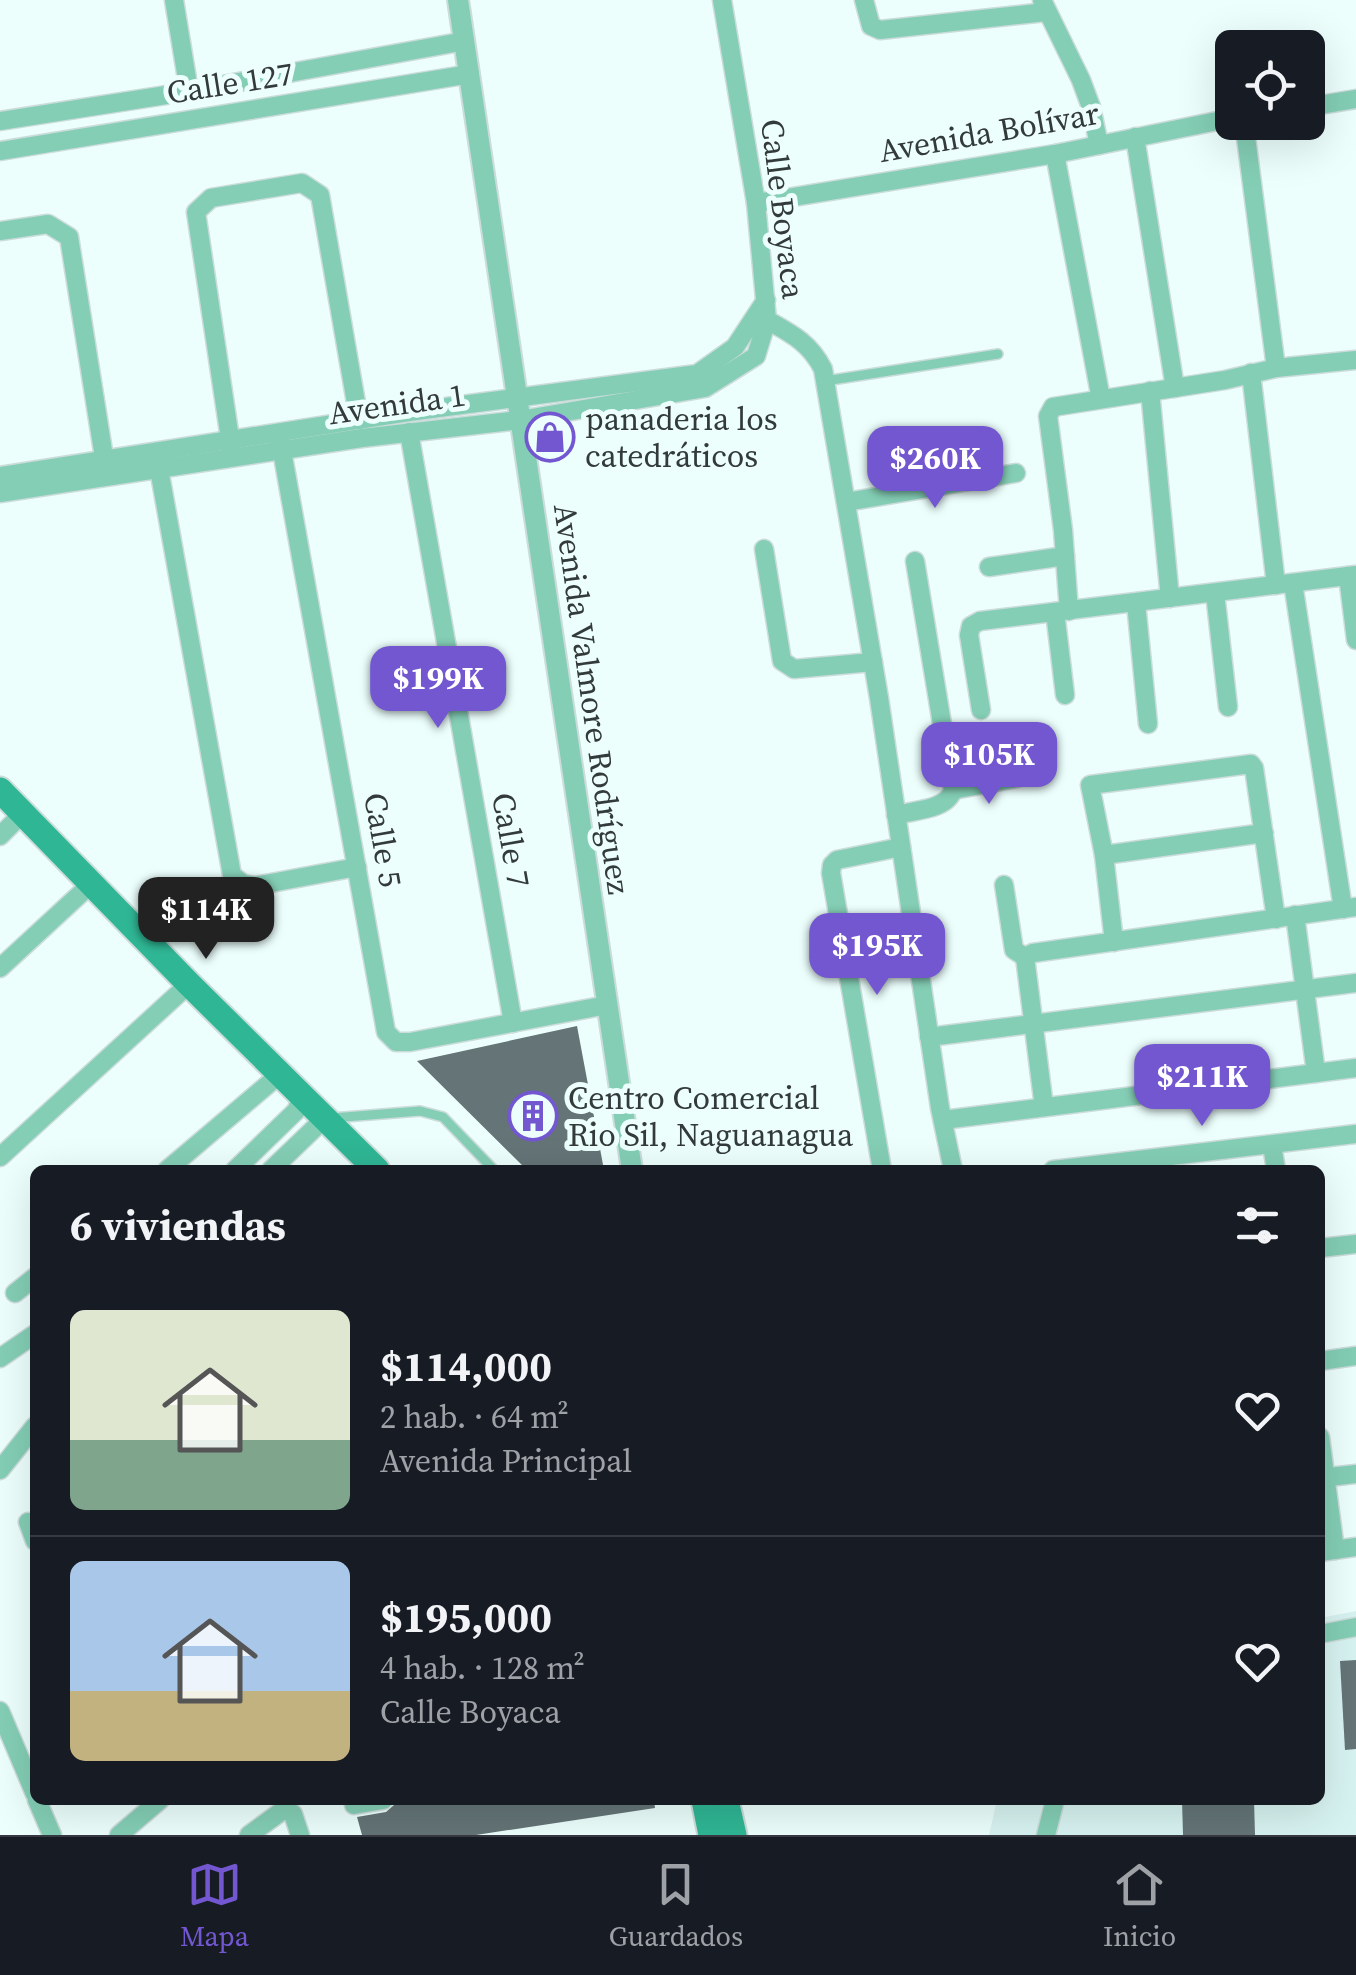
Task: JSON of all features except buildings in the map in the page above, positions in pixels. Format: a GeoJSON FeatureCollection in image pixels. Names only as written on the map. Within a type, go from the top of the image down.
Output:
{"type":"FeatureCollection","features":[{"type":"Feature","properties":{"kind":"main road"},"geometry":{"type":"LineString","coordinates":[[0,790],[372,1165]]}},
{"type":"Feature","properties":{"kind":"main road"},"geometry":{"type":"LineString","coordinates":[[705,1805],[711,1835]]}},
{"type":"Feature","properties":{"kind":"main road"},"geometry":{"type":"LineString","coordinates":[[727,1805],[734,1835]]}},
{"type":"Feature","properties":{"kind":"street"},"geometry":{"type":"LineString","coordinates":[[174,0],[189,91]]}},
{"type":"Feature","properties":{"kind":"street","name":"Avenida Valmore Rodríguez"},"geometry":{"type":"LineString","coordinates":[[458,0],[631,1165]]}},
{"type":"Feature","properties":{"kind":"street","name":"Calle Boyaca"},"geometry":{"type":"LineString","coordinates":[[722,0],[756,203],[768,320],[815,352],[825,381],[952,1165]]}},
{"type":"Feature","properties":{"kind":"street"},"geometry":{"type":"LineString","coordinates":[[864,0],[871,26],[880,30],[1044,6],[1092,107],[1099,145]]}},
{"type":"Feature","properties":{"kind":"street","name":"Calle 127"},"geometry":{"type":"LineString","coordinates":[[0,121],[465,41]]}},
{"type":"Feature","properties":{"kind":"street","name":"Calle 127"},"geometry":{"type":"LineString","coordinates":[[0,151],[470,74]]}},
{"type":"Feature","properties":{"kind":"street"},"geometry":{"type":"LineString","coordinates":[[1325,104],[1356,99]]}},
{"type":"Feature","properties":{"kind":"street","name":"Avenida Bolívar"},"geometry":{"type":"LineString","coordinates":[[756,203],[1055,154],[1215,121]]}},
{"type":"Feature","properties":{"kind":"street"},"geometry":{"type":"LineString","coordinates":[[1136,137],[1175,388]]}},
{"type":"Feature","properties":{"kind":"street"},"geometry":{"type":"LineString","coordinates":[[1246,140],[1276,368]]}},
{"type":"Feature","properties":{"kind":"street"},"geometry":{"type":"LineString","coordinates":[[1055,154],[1101,399]]}},
{"type":"Feature","properties":{"kind":"street"},"geometry":{"type":"LineString","coordinates":[[232,450],[196,212],[211,198],[302,183],[320,196],[359,420]]}},
{"type":"Feature","properties":{"kind":"street"},"geometry":{"type":"LineString","coordinates":[[0,231],[48,224],[69,237],[106,469]]}},
{"type":"Feature","properties":{"kind":"street","name":"Avenida 1"},"geometry":{"type":"LineString","coordinates":[[0,493],[106,469],[281,442],[409,432],[696,374],[735,347],[766,300]]}},
{"type":"Feature","properties":{"kind":"street","name":"Avenida 1"},"geometry":{"type":"LineString","coordinates":[[281,442],[359,420],[519,410],[706,388],[756,356],[768,320]]}},
{"type":"Feature","properties":{"kind":"street"},"geometry":{"type":"LineString","coordinates":[[1064,695],[1065,556],[1048,411],[1053,407],[1276,368],[1355,366]]}},
{"type":"Feature","properties":{"kind":"street"},"geometry":{"type":"LineString","coordinates":[[1025,957],[1350,908],[1284,584],[1251,373]]}},
{"type":"Feature","properties":{"kind":"street"},"geometry":{"type":"LineString","coordinates":[[1150,392],[1170,598]]}},
{"type":"Feature","properties":{"kind":"street","name":"Calle 7"},"geometry":{"type":"LineString","coordinates":[[409,432],[513,1023]]}},
{"type":"Feature","properties":{"kind":"street","name":"Calle 5"},"geometry":{"type":"LineString","coordinates":[[281,442],[386,1032],[396,1042],[410,1042],[607,1005]]}},
{"type":"Feature","properties":{"kind":"street","name":"Avenida 1"},"geometry":{"type":"LineString","coordinates":[[0,476],[159,469],[232,450]]}},
{"type":"Feature","properties":{"kind":"street"},"geometry":{"type":"LineString","coordinates":[[159,469],[232,875],[243,884],[255,886],[357,867]]}},
{"type":"Feature","properties":{"kind":"street"},"geometry":{"type":"LineString","coordinates":[[846,502],[1016,473]]}},
{"type":"Feature","properties":{"kind":"street"},"geometry":{"type":"LineString","coordinates":[[764,549],[782,661],[794,669],[873,662]]}},
{"type":"Feature","properties":{"kind":"street"},"geometry":{"type":"LineString","coordinates":[[988,567],[1065,556]]}},
{"type":"Feature","properties":{"kind":"street"},"geometry":{"type":"LineString","coordinates":[[896,815],[944,804],[953,790],[916,560]]}},
{"type":"Feature","properties":{"kind":"street"},"geometry":{"type":"LineString","coordinates":[[981,710],[969,635],[971,626],[980,621],[1352,575],[1356,640]]}},
{"type":"Feature","properties":{"kind":"street"},"geometry":{"type":"LineString","coordinates":[[1215,592],[1228,707]]}},
{"type":"Feature","properties":{"kind":"street"},"geometry":{"type":"LineString","coordinates":[[1136,603],[1148,724]]}},
{"type":"Feature","properties":{"kind":"street"},"geometry":{"type":"LineString","coordinates":[[1114,942],[1104,854],[1090,786],[1252,764],[1264,832],[1305,990],[1316,1073]]}},
{"type":"Feature","properties":{"kind":"street"},"geometry":{"type":"LineString","coordinates":[[953,790],[1017,778]]}},
{"type":"Feature","properties":{"kind":"street"},"geometry":{"type":"LineString","coordinates":[[0,836],[23,813]]}},
{"type":"Feature","properties":{"kind":"street"},"geometry":{"type":"LineString","coordinates":[[1104,854],[1264,832]]}},
{"type":"Feature","properties":{"kind":"street"},"geometry":{"type":"LineString","coordinates":[[881,1165],[831,873],[837,860],[901,847]]}},
{"type":"Feature","properties":{"kind":"street"},"geometry":{"type":"LineString","coordinates":[[0,968],[91,884]]}},
{"type":"Feature","properties":{"kind":"street"},"geometry":{"type":"LineString","coordinates":[[1004,885],[1014,950],[1025,957]]}},
{"type":"Feature","properties":{"kind":"street"},"geometry":{"type":"LineString","coordinates":[[1025,957],[1044,1107]]}},
{"type":"Feature","properties":{"kind":"street"},"geometry":{"type":"LineString","coordinates":[[929,1037],[1356,983]]}},
{"type":"Feature","properties":{"kind":"street"},"geometry":{"type":"LineString","coordinates":[[0,1157],[189,984]]}},
{"type":"Feature","properties":{"kind":"street"},"geometry":{"type":"LineString","coordinates":[[943,1120],[1356,1068]]}},
{"type":"Feature","properties":{"kind":"street"},"geometry":{"type":"LineString","coordinates":[[174,1165],[280,1075]]}},
{"type":"Feature","properties":{"kind":"street"},"geometry":{"type":"LineString","coordinates":[[240,1165],[296,1111],[302,1098]]}},
{"type":"Feature","properties":{"kind":"street"},"geometry":{"type":"LineString","coordinates":[[276,1165],[324,1119]]}},
{"type":"Feature","properties":{"kind":"street"},"geometry":{"type":"LineString","coordinates":[[1095,1165],[1356,1134]]}},
{"type":"Feature","properties":{"kind":"street"},"geometry":{"type":"LineString","coordinates":[[1272,1144],[1275,1165]]}},
{"type":"Feature","properties":{"kind":"street"},"geometry":{"type":"LineString","coordinates":[[1325,1247],[1356,1244]]}},
{"type":"Feature","properties":{"kind":"street"},"geometry":{"type":"LineString","coordinates":[[15,1293],[30,1281]]}},
{"type":"Feature","properties":{"kind":"street"},"geometry":{"type":"LineString","coordinates":[[0,1358],[30,1337]]}},
{"type":"Feature","properties":{"kind":"street"},"geometry":{"type":"LineString","coordinates":[[1325,1359],[1356,1356]]}},
{"type":"Feature","properties":{"kind":"street"},"geometry":{"type":"LineString","coordinates":[[0,1470],[30,1432]]}},
{"type":"Feature","properties":{"kind":"street"},"geometry":{"type":"LineString","coordinates":[[1325,1477],[1356,1474]]}},
{"type":"Feature","properties":{"kind":"street"},"geometry":{"type":"LineString","coordinates":[[1325,1507],[1328,1551],[1356,1547]]}},
{"type":"Feature","properties":{"kind":"street"},"geometry":{"type":"LineString","coordinates":[[28,1522],[30,1527]]}},
{"type":"Feature","properties":{"kind":"street"},"geometry":{"type":"LineString","coordinates":[[1325,1633],[1356,1627]]}},
{"type":"Feature","properties":{"kind":"street"},"geometry":{"type":"LineString","coordinates":[[0,1711],[30,1783]]}},
{"type":"Feature","properties":{"kind":"street"},"geometry":{"type":"LineString","coordinates":[[39,1805],[52,1835]]}},
{"type":"Feature","properties":{"kind":"street"},"geometry":{"type":"LineString","coordinates":[[134,1805],[140,1818]]}},
{"type":"Feature","properties":{"kind":"street"},"geometry":{"type":"LineString","coordinates":[[119,1835],[154,1805]]}},
{"type":"Feature","properties":{"kind":"street"},"geometry":{"type":"LineString","coordinates":[[1046,1835],[1055,1805]]}},
{"type":"Feature","properties":{"kind":"street"},"geometry":{"type":"LineString","coordinates":[[249,1835],[286,1808],[293,1814],[300,1835]]}},
{"type":"Feature","properties":{"kind":"lane"},"geometry":{"type":"LineString","coordinates":[[825,381],[998,354]]}},
{"type":"Feature","properties":{"kind":"lane"},"geometry":{"type":"LineString","coordinates":[[324,1119],[420,1111],[443,1117],[489,1165]]}},
{"type":"Feature","properties":{"kind":"shaded area"},"geometry":{"type":"Polygon","coordinates":[[[1356,1611],[1356,1835],[989,1835],[996,1805],[1325,1805],[1325,1617],[1356,1611]]]}},
{"type":"Feature","properties":{"kind":"place","name":"panaderia los catedráticos"},"geometry":{"type":"Point","coordinates":[550,437]}},
{"type":"Feature","properties":{"kind":"place","name":"Centro Comercial Rio Sil, Naguanagua"},"geometry":{"type":"Point","coordinates":[533,1116]}}]}
